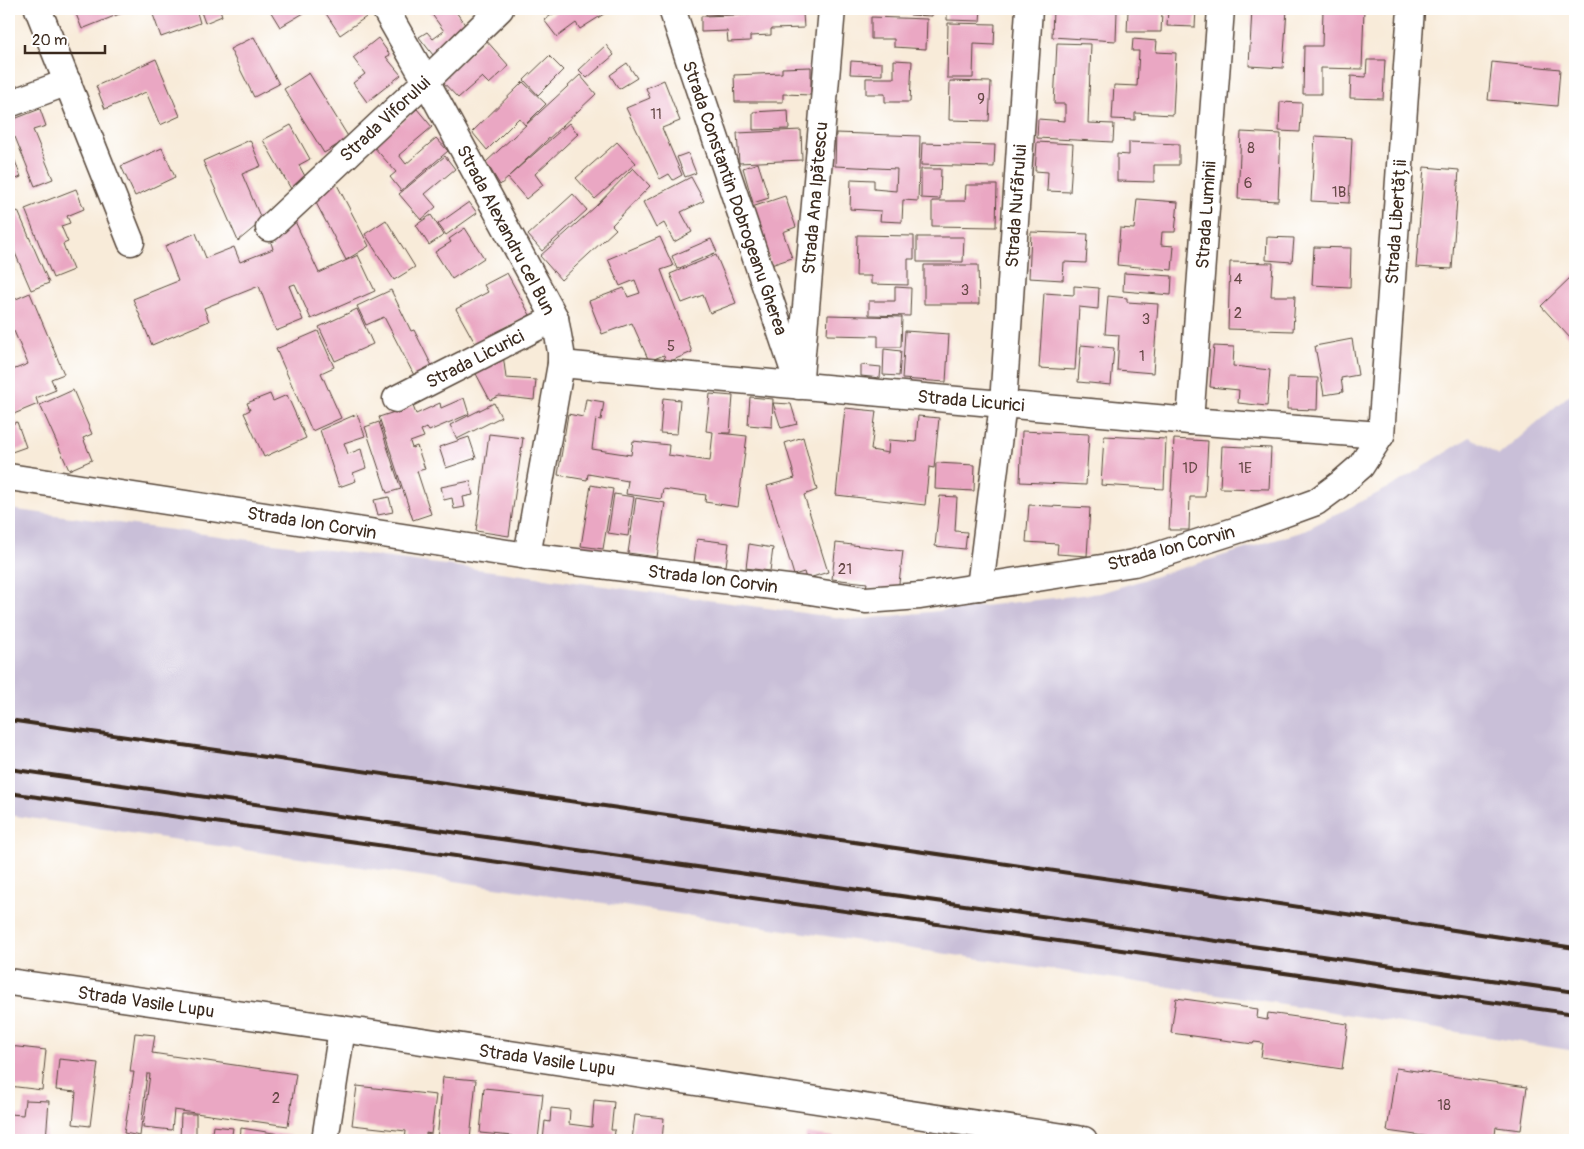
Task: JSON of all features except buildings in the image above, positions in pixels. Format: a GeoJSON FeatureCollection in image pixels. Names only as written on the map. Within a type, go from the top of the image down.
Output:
{"type":"FeatureCollection","features":[{"type":"Feature","properties":{"kind":"street"},"geometry":{"type":"LineString","coordinates":[[38,9],[131,242]]}},
{"type":"Feature","properties":{"kind":"street","name":"Strada Alexandru cel Bun"},"geometry":{"type":"LineString","coordinates":[[385,9],[555,318],[561,352],[561,364],[527,556]]}},
{"type":"Feature","properties":{"kind":"street","name":"Strada Viforului"},"geometry":{"type":"LineString","coordinates":[[269,228],[500,9]]}},
{"type":"Feature","properties":{"kind":"street","name":"Strada Constantin Dobrogeanu Gherea"},"geometry":{"type":"LineString","coordinates":[[672,9],[799,386]]}},
{"type":"Feature","properties":{"kind":"street","name":"Strada Ana Ipătescu"},"geometry":{"type":"LineString","coordinates":[[799,386],[832,9]]}},
{"type":"Feature","properties":{"kind":"street","name":"Strada Nufărului"},"geometry":{"type":"LineString","coordinates":[[980,588],[1003,404],[1029,9]]}},
{"type":"Feature","properties":{"kind":"street","name":"Strada Luminii"},"geometry":{"type":"LineString","coordinates":[[1190,421],[1221,9]]}},
{"type":"Feature","properties":{"kind":"street","name":"Strada Libertății"},"geometry":{"type":"LineString","coordinates":[[1381,435],[1412,9]]}},
{"type":"Feature","properties":{"kind":"street"},"geometry":{"type":"LineString","coordinates":[[9,104],[68,82]]}},
{"type":"Feature","properties":{"kind":"street","name":"Strada Licurici"},"geometry":{"type":"LineString","coordinates":[[396,399],[555,318]]}},
{"type":"Feature","properties":{"kind":"street","name":"Strada Licurici"},"geometry":{"type":"LineString","coordinates":[[561,364],[1190,421],[1381,435]]}},
{"type":"Feature","properties":{"kind":"street","name":"Strada Ion Corvin"},"geometry":{"type":"LineString","coordinates":[[9,477],[527,556],[804,590],[866,600],[920,596],[980,588],[1134,563],[1247,527],[1316,502],[1361,466],[1381,435]]}},
{"type":"Feature","properties":{"kind":"street","name":"Strada Vasile Lupu"},"geometry":{"type":"LineString","coordinates":[[9,982],[1084,1140]]}},
{"type":"Feature","properties":{"kind":"street"},"geometry":{"type":"LineString","coordinates":[[324,1140],[342,1030]]}},
{"type":"Feature","properties":{"kind":"shaded area"},"geometry":{"type":"Polygon","coordinates":[[[1575,390],[1575,1051],[1258,1000],[9,815],[9,509],[856,620],[1100,593],[1301,532],[1394,485],[1470,437],[1499,455],[1575,390]]]}},
{"type":"Feature","properties":{"kind":"railway"},"geometry":{"type":"LineString","coordinates":[[9,720],[1575,948]]}},
{"type":"Feature","properties":{"kind":"railway"},"geometry":{"type":"LineString","coordinates":[[9,769],[1575,992]]}},
{"type":"Feature","properties":{"kind":"railway"},"geometry":{"type":"LineString","coordinates":[[9,793],[1575,1014]]}}]}
